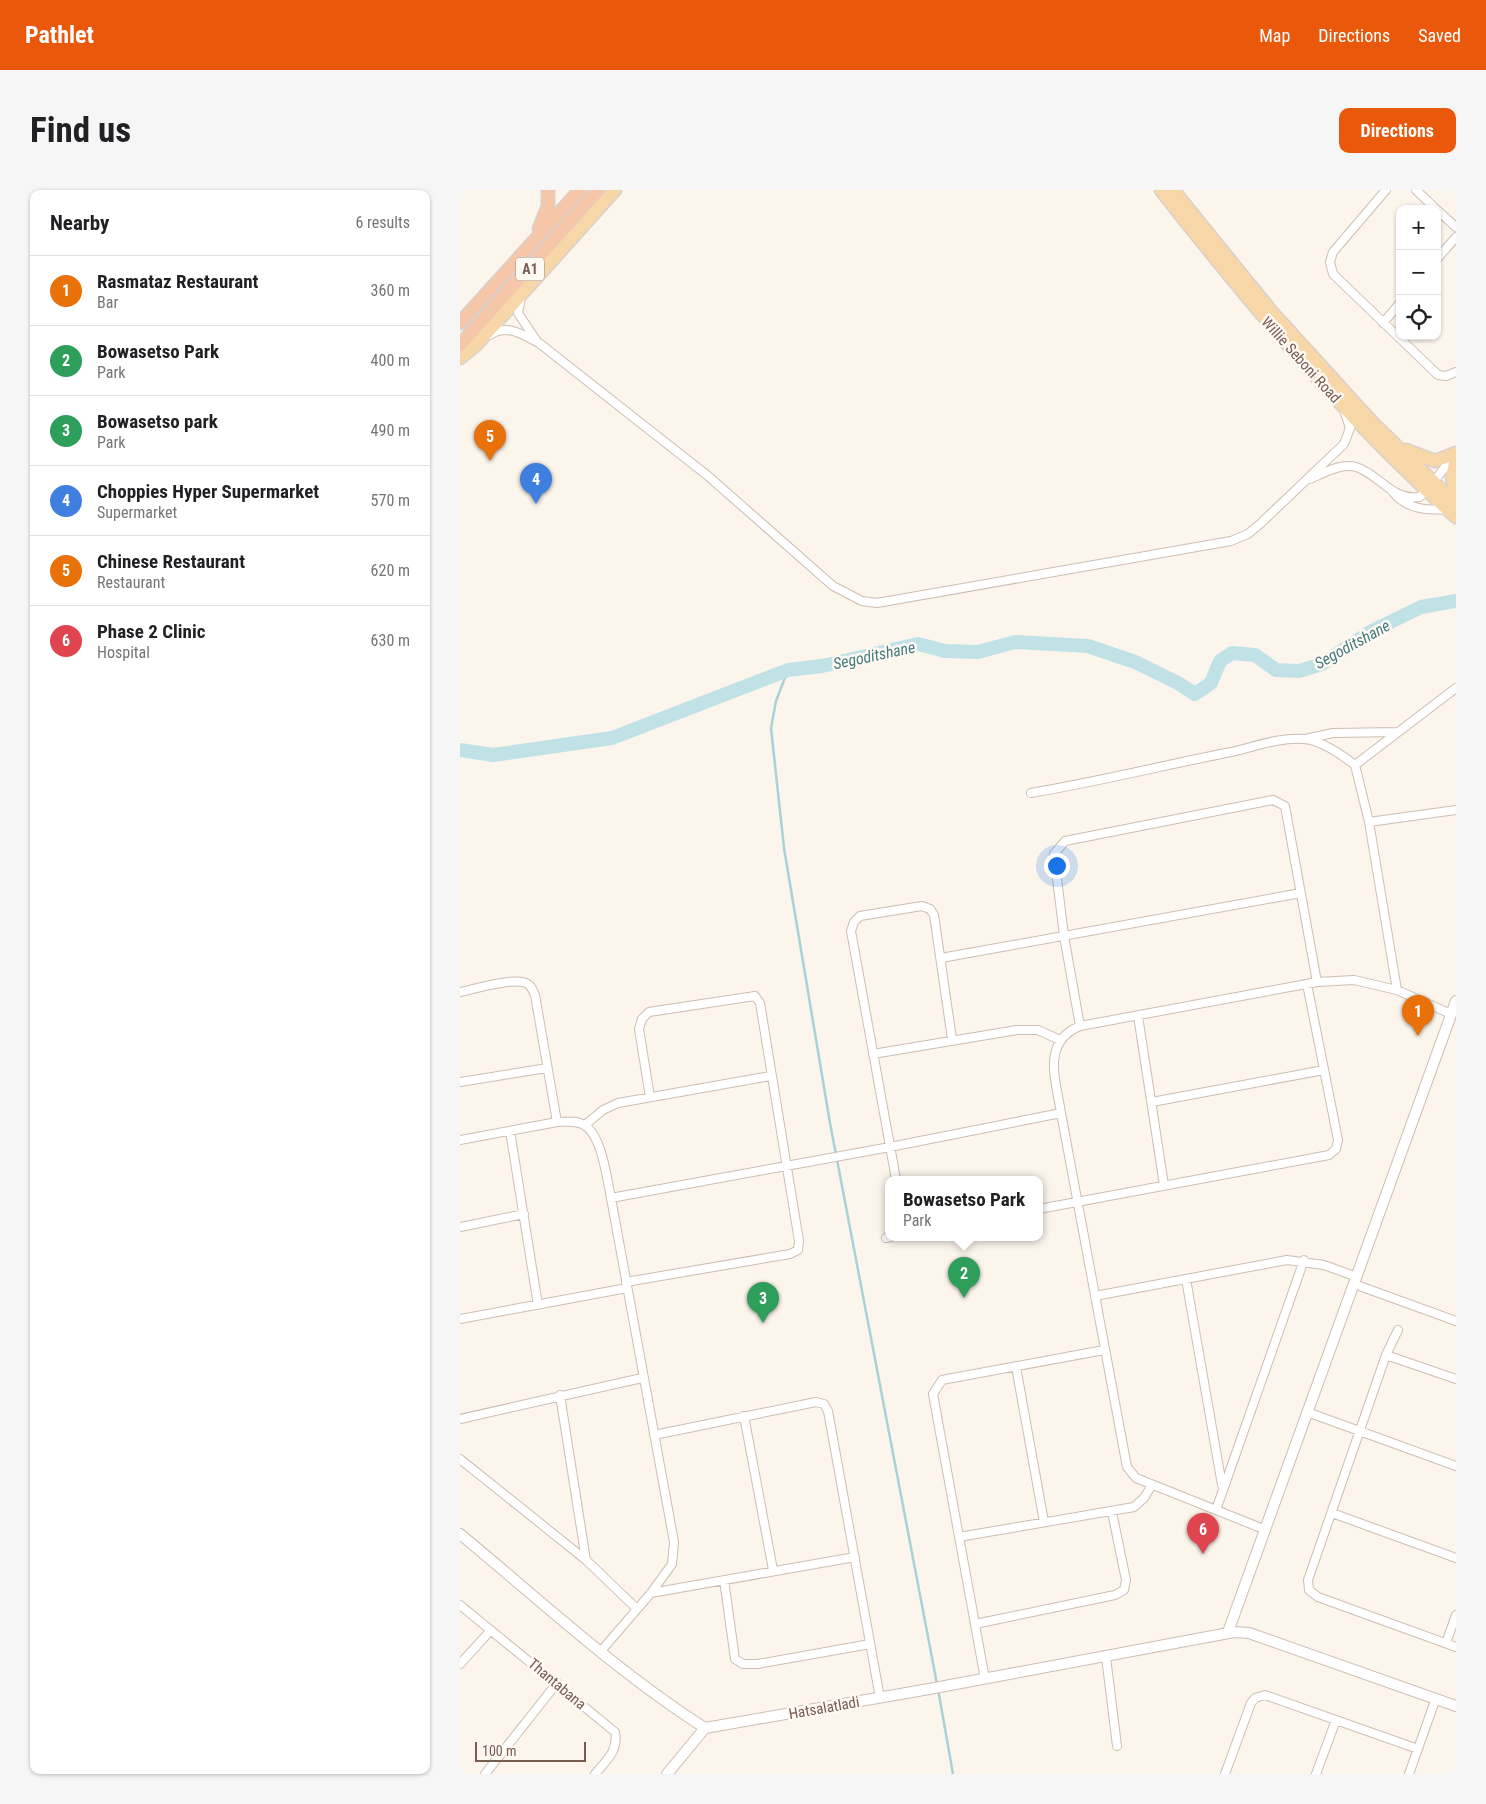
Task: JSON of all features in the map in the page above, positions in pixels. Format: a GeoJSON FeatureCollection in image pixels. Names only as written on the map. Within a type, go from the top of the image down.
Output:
{"type":"FeatureCollection","features":[{"type":"Feature","properties":{"kind":"highway"},"geometry":{"type":"LineString","coordinates":[[531,242],[546,212],[548,190]]}},
{"type":"Feature","properties":{"kind":"highway","name":"A1"},"geometry":{"type":"LineString","coordinates":[[460,323],[531,242],[580,190]]}},
{"type":"Feature","properties":{"kind":"highway","name":"A1"},"geometry":{"type":"LineString","coordinates":[[460,345],[598,190]]}},
{"type":"Feature","properties":{"kind":"main road"},"geometry":{"type":"LineString","coordinates":[[460,358],[476,345],[615,190]]}},
{"type":"Feature","properties":{"kind":"main road","name":"Willie Seboni Road"},"geometry":{"type":"LineString","coordinates":[[1161,190],[1265,320],[1339,402],[1430,485]]}},
{"type":"Feature","properties":{"kind":"main road","name":"Willie Seboni Road"},"geometry":{"type":"LineString","coordinates":[[1173,190],[1271,311],[1397,446],[1453,510]]}},
{"type":"Feature","properties":{"kind":"main road"},"geometry":{"type":"LineString","coordinates":[[1397,446],[1435,460],[1456,453]]}},
{"type":"Feature","properties":{"kind":"main road"},"geometry":{"type":"LineString","coordinates":[[1456,459],[1452,477],[1456,494]]}},
{"type":"Feature","properties":{"kind":"street"},"geometry":{"type":"LineString","coordinates":[[1386,190],[1333,252],[1330,262],[1333,274],[1438,375],[1446,376],[1456,372]]}},
{"type":"Feature","properties":{"kind":"street"},"geometry":{"type":"LineString","coordinates":[[1416,190],[1433,205]]}},
{"type":"Feature","properties":{"kind":"street"},"geometry":{"type":"LineString","coordinates":[[1441,213],[1456,228]]}},
{"type":"Feature","properties":{"kind":"street"},"geometry":{"type":"LineString","coordinates":[[1441,254],[1456,237]]}},
{"type":"Feature","properties":{"kind":"street"},"geometry":{"type":"LineString","coordinates":[[526,290],[518,302],[518,313],[539,343]]}},
{"type":"Feature","properties":{"kind":"street"},"geometry":{"type":"LineString","coordinates":[[1383,323],[1396,308]]}},
{"type":"Feature","properties":{"kind":"street"},"geometry":{"type":"LineString","coordinates":[[476,345],[495,331],[511,329],[539,343],[708,476],[833,586],[862,602],[892,602],[1230,542],[1248,534],[1344,444],[1349,434],[1348,421],[1339,402]]}},
{"type":"Feature","properties":{"kind":"street"},"geometry":{"type":"LineString","coordinates":[[1392,492],[1414,498],[1423,495],[1456,453]]}},
{"type":"Feature","properties":{"kind":"street"},"geometry":{"type":"LineString","coordinates":[[1304,482],[1334,469],[1356,468],[1392,492],[1399,500],[1412,507],[1453,510]]}},
{"type":"Feature","properties":{"kind":"street"},"geometry":{"type":"LineString","coordinates":[[1355,765],[1456,688]]}},
{"type":"Feature","properties":{"kind":"street"},"geometry":{"type":"LineString","coordinates":[[1030,793],[1088,783],[1272,741],[1305,739],[1332,733],[1398,732]]}},
{"type":"Feature","properties":{"kind":"street"},"geometry":{"type":"LineString","coordinates":[[1305,739],[1320,744],[1355,765],[1369,822],[1397,990]]}},
{"type":"Feature","properties":{"kind":"street"},"geometry":{"type":"LineString","coordinates":[[1080,1026],[1064,936],[1054,854],[1065,841],[1273,800],[1285,806],[1317,982]]}},
{"type":"Feature","properties":{"kind":"street"},"geometry":{"type":"LineString","coordinates":[[1369,822],[1456,810]]}},
{"type":"Feature","properties":{"kind":"street"},"geometry":{"type":"LineString","coordinates":[[941,958],[1301,893]]}},
{"type":"Feature","properties":{"kind":"street"},"geometry":{"type":"LineString","coordinates":[[895,1176],[851,931],[854,922],[860,916],[922,906],[930,909],[934,915],[952,1039]]}},
{"type":"Feature","properties":{"kind":"street"},"geometry":{"type":"LineString","coordinates":[[1266,1530],[1136,1478],[1127,1467],[1061,1113],[1053,1063],[1054,1053],[1060,1040],[1070,1030],[1080,1026],[1317,982],[1354,980],[1397,990],[1451,1014]]}},
{"type":"Feature","properties":{"kind":"street"},"geometry":{"type":"LineString","coordinates":[[460,992],[515,981],[524,982],[531,986],[535,995],[557,1122]]}},
{"type":"Feature","properties":{"kind":"street"},"geometry":{"type":"LineString","coordinates":[[1043,1208],[1329,1156],[1336,1149],[1338,1140],[1307,984]]}},
{"type":"Feature","properties":{"kind":"street"},"geometry":{"type":"LineString","coordinates":[[460,1319],[790,1254],[798,1250],[799,1241],[770,1076],[760,1002],[754,996],[649,1012],[642,1019],[639,1029],[650,1097]]}},
{"type":"Feature","properties":{"kind":"street"},"geometry":{"type":"LineString","coordinates":[[1228,1632],[1456,1001]]}},
{"type":"Feature","properties":{"kind":"street"},"geometry":{"type":"LineString","coordinates":[[1138,1016],[1164,1185]]}},
{"type":"Feature","properties":{"kind":"street"},"geometry":{"type":"LineString","coordinates":[[873,1054],[952,1039],[1017,1030],[1038,1030],[1060,1040]]}},
{"type":"Feature","properties":{"kind":"street"},"geometry":{"type":"LineString","coordinates":[[460,1082],[547,1068]]}},
{"type":"Feature","properties":{"kind":"street"},"geometry":{"type":"LineString","coordinates":[[1152,1102],[1324,1070]]}},
{"type":"Feature","properties":{"kind":"street"},"geometry":{"type":"LineString","coordinates":[[584,1125],[603,1110],[618,1104],[770,1076]]}},
{"type":"Feature","properties":{"kind":"street"},"geometry":{"type":"LineString","coordinates":[[611,1198],[827,1159],[1061,1113]]}},
{"type":"Feature","properties":{"kind":"street"},"geometry":{"type":"LineString","coordinates":[[460,1140],[557,1122],[573,1121],[584,1125],[598,1142],[611,1198],[642,1378],[674,1542],[672,1564],[651,1593],[636,1608],[601,1651]]}},
{"type":"Feature","properties":{"kind":"street"},"geometry":{"type":"LineString","coordinates":[[510,1131],[538,1305]]}},
{"type":"Feature","properties":{"kind":"street"},"geometry":{"type":"LineString","coordinates":[[460,1227],[524,1214]]}},
{"type":"Feature","properties":{"kind":"street"},"geometry":{"type":"LineString","coordinates":[[1095,1296],[1287,1260],[1304,1260],[1456,1321]]}},
{"type":"Feature","properties":{"kind":"street"},"geometry":{"type":"LineString","coordinates":[[1216,1510],[1222,1487],[1304,1260]]}},
{"type":"Feature","properties":{"kind":"street"},"geometry":{"type":"LineString","coordinates":[[1186,1278],[1222,1487]]}},
{"type":"Feature","properties":{"kind":"street"},"geometry":{"type":"LineString","coordinates":[[1398,1330],[1386,1354],[1308,1580],[1309,1590],[1318,1597],[1456,1647]]}},
{"type":"Feature","properties":{"kind":"street"},"geometry":{"type":"LineString","coordinates":[[985,1679],[933,1394],[942,1380],[1104,1350]]}},
{"type":"Feature","properties":{"kind":"street"},"geometry":{"type":"LineString","coordinates":[[1386,1354],[1456,1379]]}},
{"type":"Feature","properties":{"kind":"street"},"geometry":{"type":"LineString","coordinates":[[1016,1367],[1044,1522]]}},
{"type":"Feature","properties":{"kind":"street"},"geometry":{"type":"LineString","coordinates":[[460,1419],[642,1378]]}},
{"type":"Feature","properties":{"kind":"street"},"geometry":{"type":"LineString","coordinates":[[560,1396],[586,1560]]}},
{"type":"Feature","properties":{"kind":"street"},"geometry":{"type":"LineString","coordinates":[[654,1435],[816,1402],[824,1404],[828,1411],[880,1698]]}},
{"type":"Feature","properties":{"kind":"street"},"geometry":{"type":"LineString","coordinates":[[1306,1412],[1456,1466]]}},
{"type":"Feature","properties":{"kind":"street"},"geometry":{"type":"LineString","coordinates":[[744,1416],[773,1570]]}},
{"type":"Feature","properties":{"kind":"street"},"geometry":{"type":"LineString","coordinates":[[460,1459],[586,1560],[636,1608]]}},
{"type":"Feature","properties":{"kind":"street"},"geometry":{"type":"LineString","coordinates":[[959,1537],[1134,1507],[1144,1498],[1152,1484]]}},
{"type":"Feature","properties":{"kind":"street"},"geometry":{"type":"LineString","coordinates":[[975,1624],[1116,1595],[1124,1590],[1126,1580],[1112,1512]]}},
{"type":"Feature","properties":{"kind":"street"},"geometry":{"type":"LineString","coordinates":[[1332,1514],[1456,1558]]}},
{"type":"Feature","properties":{"kind":"street"},"geometry":{"type":"LineString","coordinates":[[460,1534],[601,1651],[705,1728],[666,1774]]}},
{"type":"Feature","properties":{"kind":"street"},"geometry":{"type":"LineString","coordinates":[[651,1593],[855,1557]]}},
{"type":"Feature","properties":{"kind":"street"},"geometry":{"type":"LineString","coordinates":[[724,1580],[735,1659],[743,1664],[758,1664],[870,1644]]}},
{"type":"Feature","properties":{"kind":"street","name":"Thantabana"},"geometry":{"type":"LineString","coordinates":[[460,1605],[615,1732],[617,1742],[613,1753],[595,1774]]}},
{"type":"Feature","properties":{"kind":"street"},"geometry":{"type":"LineString","coordinates":[[1446,1643],[1456,1616]]}},
{"type":"Feature","properties":{"kind":"street"},"geometry":{"type":"LineString","coordinates":[[460,1664],[491,1630]]}},
{"type":"Feature","properties":{"kind":"street","name":"Hatsalatladi"},"geometry":{"type":"LineString","coordinates":[[705,1728],[1106,1657],[1228,1632],[1249,1633],[1456,1706]]}},
{"type":"Feature","properties":{"kind":"street"},"geometry":{"type":"LineString","coordinates":[[1106,1657],[1117,1746]]}},
{"type":"Feature","properties":{"kind":"street"},"geometry":{"type":"LineString","coordinates":[[484,1774],[557,1683]]}},
{"type":"Feature","properties":{"kind":"street"},"geometry":{"type":"LineString","coordinates":[[1225,1774],[1251,1703],[1259,1696],[1272,1697],[1418,1749]]}},
{"type":"Feature","properties":{"kind":"street"},"geometry":{"type":"LineString","coordinates":[[1409,1774],[1436,1698]]}},
{"type":"Feature","properties":{"kind":"street"},"geometry":{"type":"LineString","coordinates":[[1316,1774],[1336,1720]]}},
{"type":"Feature","properties":{"kind":"waterway","name":"Segoditshane"},"geometry":{"type":"LineString","coordinates":[[460,750],[493,755],[612,738],[788,670],[822,666],[918,644],[945,651],[978,652],[1015,642],[1088,646],[1135,662],[1178,683],[1195,694],[1211,683],[1220,661],[1232,653],[1255,655],[1276,670],[1299,671],[1322,664],[1370,632],[1421,607],[1456,601]]}},
{"type":"Feature","properties":{"kind":"waterway"},"geometry":{"type":"LineString","coordinates":[[788,670],[776,701],[771,728],[784,848],[830,1123],[937,1684]]}},
{"type":"Feature","properties":{"kind":"waterway"},"geometry":{"type":"LineString","coordinates":[[938,1689],[953,1774]]}},
{"type":"Feature","properties":{"kind":"place","name":"Chinese Restaurant"},"geometry":{"type":"Point","coordinates":[490,461]}},
{"type":"Feature","properties":{"kind":"place","name":"Choppies Hyper Supermarket"},"geometry":{"type":"Point","coordinates":[536,504]}},
{"type":"Feature","properties":{"kind":"place","name":"Rasmataz Restaurant"},"geometry":{"type":"Point","coordinates":[1418,1036]}},
{"type":"Feature","properties":{"kind":"place","name":"Bowasetso Park"},"geometry":{"type":"Point","coordinates":[964,1298]}},
{"type":"Feature","properties":{"kind":"place","name":"Bowasetso park"},"geometry":{"type":"Point","coordinates":[763,1323]}},
{"type":"Feature","properties":{"kind":"place","name":"Phase 2 Clinic"},"geometry":{"type":"Point","coordinates":[1203,1554]}}]}
